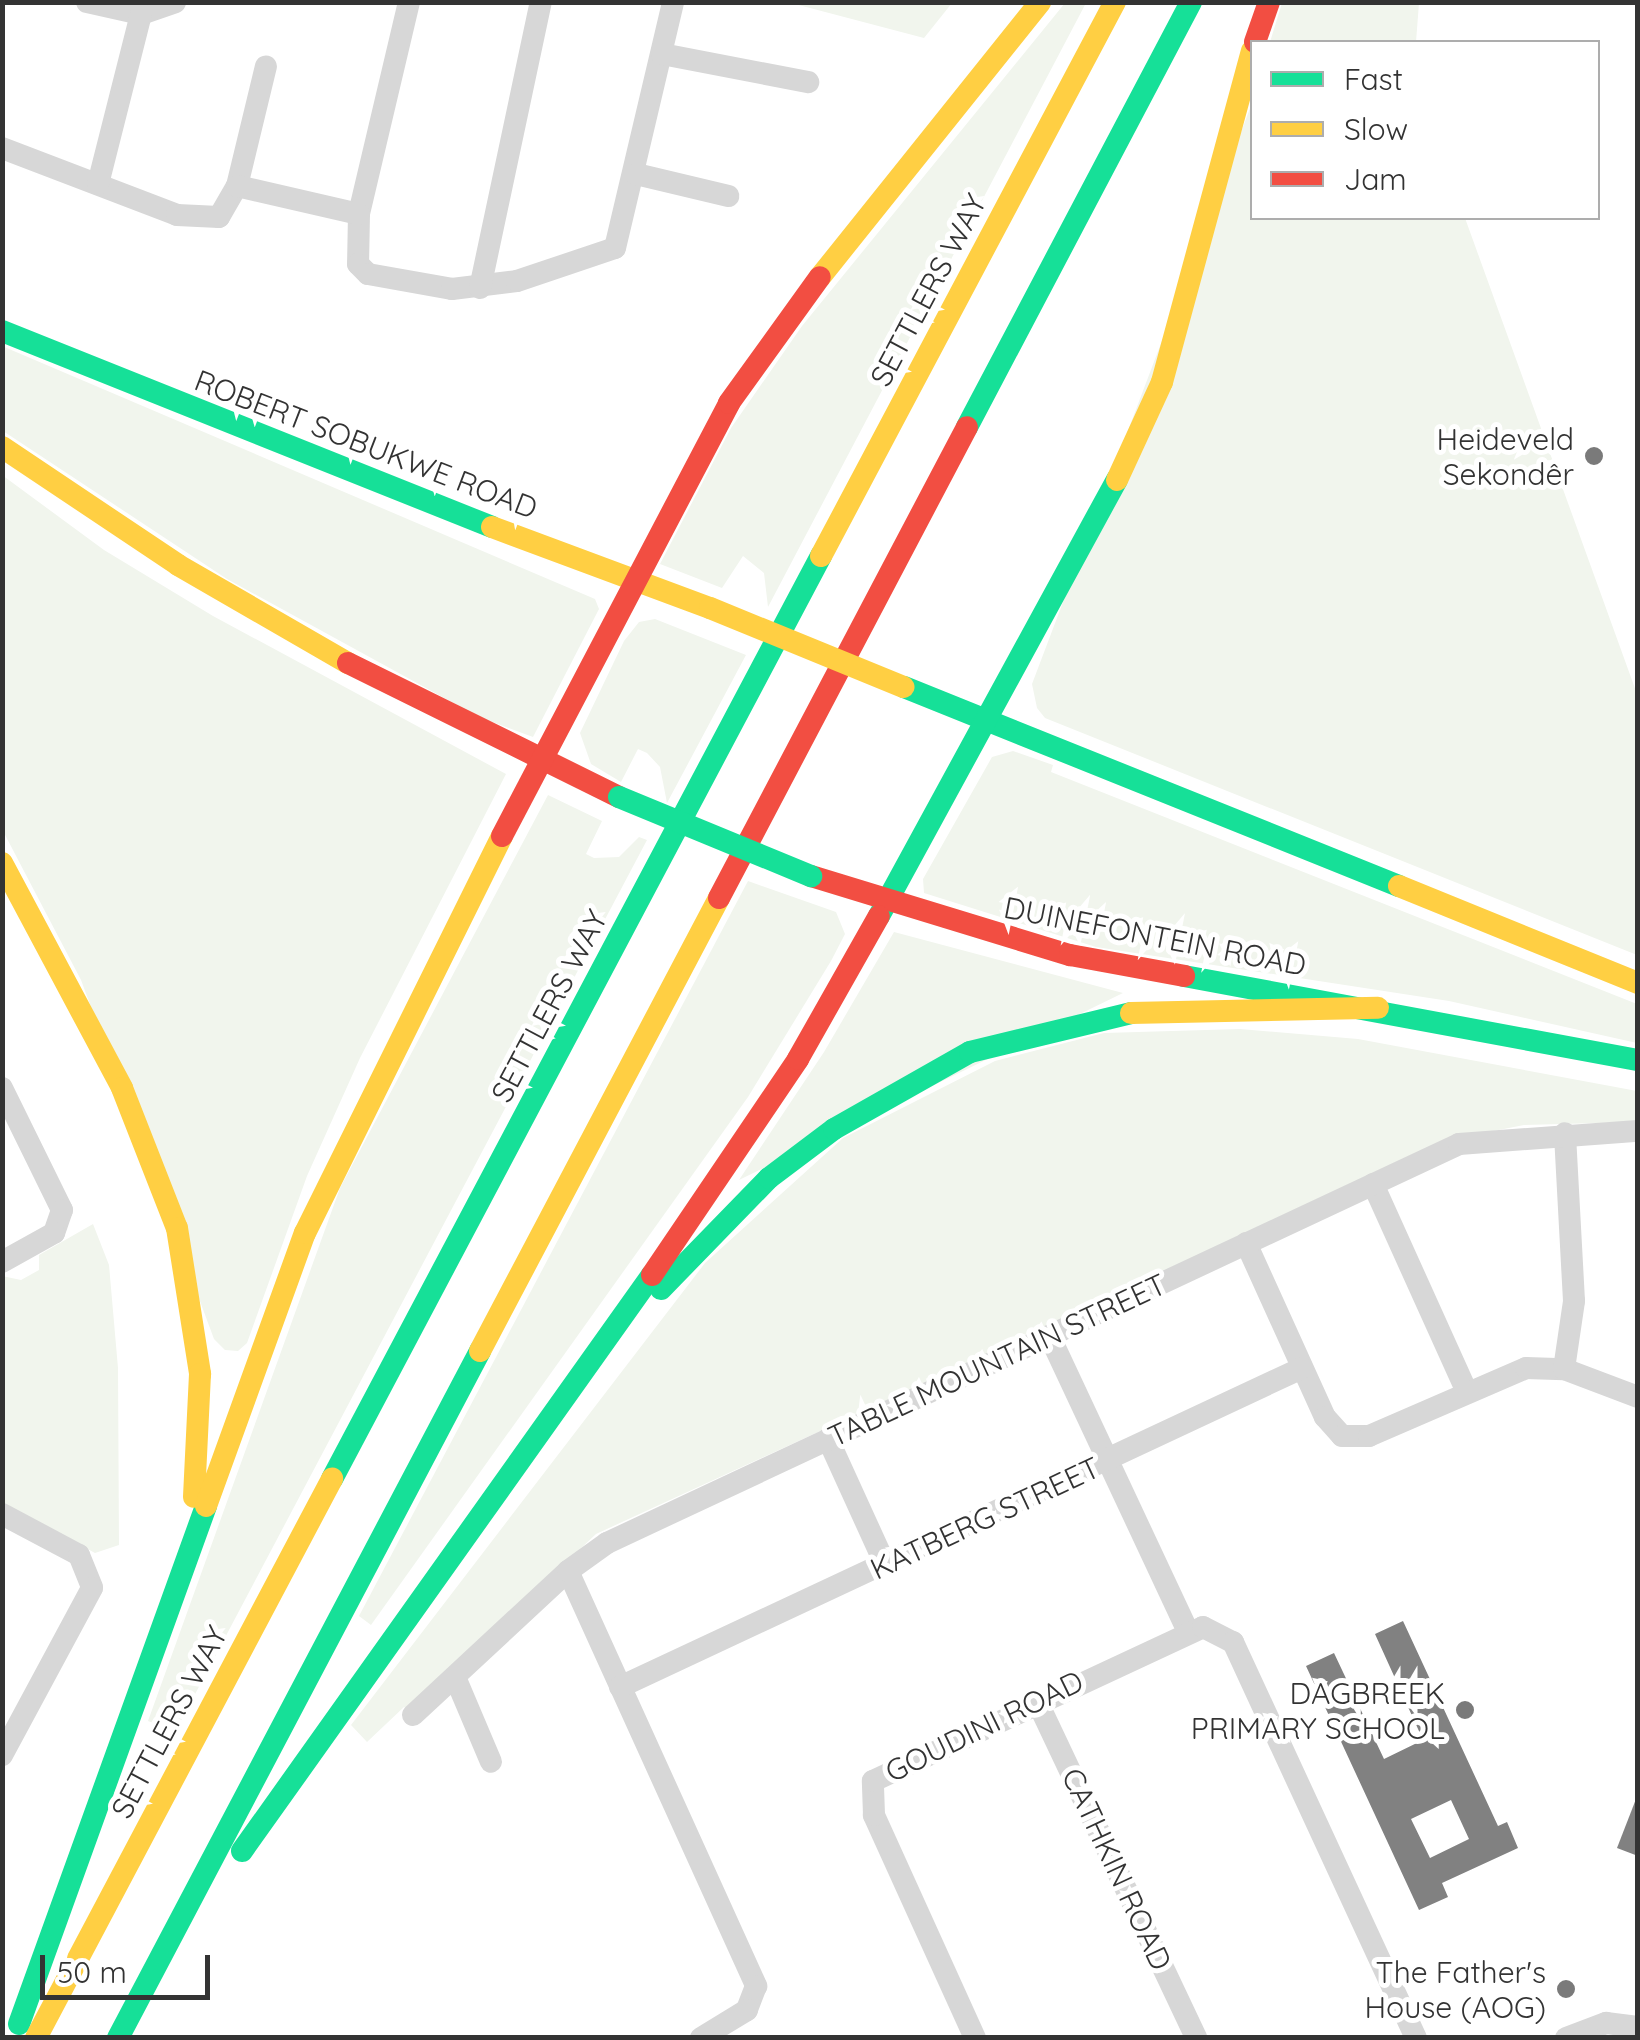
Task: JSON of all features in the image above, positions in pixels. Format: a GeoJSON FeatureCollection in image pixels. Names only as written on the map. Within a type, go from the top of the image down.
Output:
{"type":"FeatureCollection","features":[{"type":"Feature","properties":{"kind":"main road"},"geometry":{"type":"LineString","coordinates":[[14,2038],[305,1233],[391,1049],[699,455],[767,347],[1040,2]]}},
{"type":"Feature","properties":{"kind":"main road","name":"SETTLERS WAY"},"geometry":{"type":"LineString","coordinates":[[36,2038],[1115,2]]}},
{"type":"Feature","properties":{"kind":"main road"},"geometry":{"type":"LineString","coordinates":[[120,2034],[1190,2]]}},
{"type":"Feature","properties":{"kind":"main road"},"geometry":{"type":"LineString","coordinates":[[1256,40],[1269,2]]}},
{"type":"Feature","properties":{"kind":"main road"},"geometry":{"type":"LineString","coordinates":[[120,2034],[316,1741],[603,1348],[798,1059],[1078,559],[1162,382],[1250,58]]}},
{"type":"Feature","properties":{"kind":"main road","name":"ROBERT SOBUKWE ROAD"},"geometry":{"type":"LineString","coordinates":[[2,331],[345,472],[710,608],[988,722]]}},
{"type":"Feature","properties":{"kind":"main road"},"geometry":{"type":"LineString","coordinates":[[2,447],[258,613],[541,762]]}},
{"type":"Feature","properties":{"kind":"main road"},"geometry":{"type":"LineString","coordinates":[[988,722],[1638,983]]}},
{"type":"Feature","properties":{"kind":"main road","name":"DUINEFONTEIN ROAD"},"geometry":{"type":"LineString","coordinates":[[541,762],[810,876],[886,903],[1119,966],[1378,1008],[1638,1060]]}},
{"type":"Feature","properties":{"kind":"main road"},"geometry":{"type":"LineString","coordinates":[[2,863],[122,1088],[177,1228],[200,1374],[196,1482],[178,1590]]}},
{"type":"Feature","properties":{"kind":"main road"},"geometry":{"type":"LineString","coordinates":[[603,1348],[770,1178],[834,1129],[970,1052],[1039,1030],[1142,1011],[1378,1008]]}},
{"type":"Feature","properties":{"kind":"street"},"geometry":{"type":"LineString","coordinates":[[87,2],[141,14],[175,2]]}},
{"type":"Feature","properties":{"kind":"street"},"geometry":{"type":"LineString","coordinates":[[408,2],[359,214],[358,264],[368,274],[480,288],[615,248],[636,174],[673,2]]}},
{"type":"Feature","properties":{"kind":"street"},"geometry":{"type":"LineString","coordinates":[[480,288],[541,2]]}},
{"type":"Feature","properties":{"kind":"street"},"geometry":{"type":"LineString","coordinates":[[98,184],[141,14]]}},
{"type":"Feature","properties":{"kind":"street"},"geometry":{"type":"LineString","coordinates":[[662,54],[808,82]]}},
{"type":"Feature","properties":{"kind":"street"},"geometry":{"type":"LineString","coordinates":[[2,148],[208,219],[230,206],[266,66]]}},
{"type":"Feature","properties":{"kind":"street"},"geometry":{"type":"LineString","coordinates":[[636,174],[728,196]]}},
{"type":"Feature","properties":{"kind":"street"},"geometry":{"type":"LineString","coordinates":[[237,186],[359,214]]}},
{"type":"Feature","properties":{"kind":"street"},"geometry":{"type":"LineString","coordinates":[[2,1262],[54,1233],[62,1210],[5,1100]]}},
{"type":"Feature","properties":{"kind":"street","name":"TABLE MOUNTAIN STREET"},"geometry":{"type":"LineString","coordinates":[[413,1715],[568,1571],[607,1544],[1459,1144],[1565,1133],[1638,1131]]}},
{"type":"Feature","properties":{"kind":"street"},"geometry":{"type":"LineString","coordinates":[[1564,1369],[1574,1301],[1565,1133]]}},
{"type":"Feature","properties":{"kind":"street"},"geometry":{"type":"LineString","coordinates":[[1373,1184],[1467,1392]]}},
{"type":"Feature","properties":{"kind":"street"},"geometry":{"type":"LineString","coordinates":[[1246,1244],[1329,1424],[1350,1438],[1369,1436],[1526,1368],[1564,1369],[1638,1396]]}},
{"type":"Feature","properties":{"kind":"street"},"geometry":{"type":"LineString","coordinates":[[1050,1336],[1107,1456],[1302,1368]]}},
{"type":"Feature","properties":{"kind":"street"},"geometry":{"type":"LineString","coordinates":[[828,1439],[885,1564]]}},
{"type":"Feature","properties":{"kind":"street","name":"KATBERG STREET"},"geometry":{"type":"LineString","coordinates":[[620,1686],[1107,1456],[1187,1630]]}},
{"type":"Feature","properties":{"kind":"street"},"geometry":{"type":"LineString","coordinates":[[2,1514],[79,1555],[92,1588],[2,1756]]}},
{"type":"Feature","properties":{"kind":"street"},"geometry":{"type":"LineString","coordinates":[[568,1571],[756,1986],[746,2010],[701,2038]]}},
{"type":"Feature","properties":{"kind":"street"},"geometry":{"type":"LineString","coordinates":[[1187,1630],[1212,1627],[1234,1642],[1416,2038]]}},
{"type":"Feature","properties":{"kind":"street","name":"GOUDINI ROAD"},"geometry":{"type":"LineString","coordinates":[[976,2038],[874,1815],[870,1789],[888,1770],[1187,1630]]}},
{"type":"Feature","properties":{"kind":"street"},"geometry":{"type":"LineString","coordinates":[[454,1677],[492,1762]]}},
{"type":"Feature","properties":{"kind":"street","name":"CATHKIN ROAD"},"geometry":{"type":"LineString","coordinates":[[1037,1701],[1196,2038]]}},
{"type":"Feature","properties":{"kind":"street"},"geometry":{"type":"LineString","coordinates":[[1566,2038],[1606,2023],[1638,2027]]}},
{"type":"Feature","properties":{"kind":"shaded area"},"geometry":{"type":"Polygon","coordinates":[[[952,2],[924,38],[791,3],[952,2]]]}},
{"type":"Feature","properties":{"kind":"shaded area"},"geometry":{"type":"Polygon","coordinates":[[[1065,3],[1086,3],[768,607],[764,573],[743,556],[722,588],[660,564],[731,428],[802,326],[1065,3]]]}},
{"type":"Feature","properties":{"kind":"shaded area"},"geometry":{"type":"Polygon","coordinates":[[[1282,3],[1419,3],[1416,40],[1271,40],[1282,3]]]}},
{"type":"Feature","properties":{"kind":"shaded area"},"geometry":{"type":"Polygon","coordinates":[[[1250,108],[1250,220],[1466,220],[1637,694],[1637,955],[1045,718],[1037,708],[1032,684],[1250,108]]]}},
{"type":"Feature","properties":{"kind":"shaded area"},"geometry":{"type":"Polygon","coordinates":[[[2,346],[595,599],[599,609],[533,737],[479,717],[227,579],[3,431],[2,346]]]}},
{"type":"Feature","properties":{"kind":"shaded area"},"geometry":{"type":"Polygon","coordinates":[[[2,475],[104,550],[213,616],[506,774],[360,1058],[307,1176],[247,1343],[238,1351],[225,1350],[214,1339],[81,980],[3,831],[2,475]]]}},
{"type":"Feature","properties":{"kind":"shaded area"},"geometry":{"type":"Polygon","coordinates":[[[655,619],[746,655],[667,803],[660,767],[647,753],[638,749],[621,782],[591,764],[580,733],[624,641],[639,622],[655,619]]]}},
{"type":"Feature","properties":{"kind":"shaded area"},"geometry":{"type":"Polygon","coordinates":[[[1013,751],[1053,765],[1051,772],[1637,1004],[1637,1043],[1449,1001],[1096,947],[924,893],[923,879],[992,757],[1013,751]]]}},
{"type":"Feature","properties":{"kind":"shaded area"},"geometry":{"type":"Polygon","coordinates":[[[548,795],[602,821],[586,854],[594,858],[619,857],[639,837],[647,840],[175,1732],[148,1721],[340,1188],[548,795]]]}},
{"type":"Feature","properties":{"kind":"shaded area"},"geometry":{"type":"Polygon","coordinates":[[[748,881],[836,912],[845,934],[748,1097],[371,1625],[359,1616],[748,881]]]}},
{"type":"Feature","properties":{"kind":"shaded area"},"geometry":{"type":"Polygon","coordinates":[[[894,932],[1123,993],[739,1180],[824,1052],[894,932]]]}},
{"type":"Feature","properties":{"kind":"shaded area"},"geometry":{"type":"Polygon","coordinates":[[[1240,1029],[1358,1039],[1637,1091],[1637,1122],[1524,1125],[1458,1138],[596,1534],[409,1711],[404,1707],[367,1742],[351,1725],[705,1263],[843,1138],[995,1061],[1104,1033],[1240,1029]]]}},
{"type":"Feature","properties":{"kind":"shaded area"},"geometry":{"type":"Polygon","coordinates":[[[93,1224],[109,1265],[118,1368],[119,1545],[95,1553],[3,1503],[2,1276],[21,1280],[39,1270],[39,1255],[93,1224]]]}},
{"type":"Feature","properties":{"kind":"building"},"geometry":{"type":"Polygon","coordinates":[[[1403,1621],[1498,1826],[1507,1822],[1518,1848],[1442,1883],[1448,1897],[1419,1910],[1306,1666],[1334,1653],[1384,1759],[1423,1740],[1375,1634],[1403,1621]],[[1451,1800],[1411,1819],[1430,1858],[1469,1839],[1451,1800]]]}},
{"type":"Feature","properties":{"kind":"building"},"geometry":{"type":"Polygon","coordinates":[[[1638,1799],[1638,1856],[1617,1848],[1638,1799]]]}},
{"type":"Feature","properties":{"kind":"traffic: fast"},"geometry":{"type":"LineString","coordinates":[[967,427],[1191,2]]}},
{"type":"Feature","properties":{"kind":"traffic: fast"},"geometry":{"type":"LineString","coordinates":[[2,331],[492,527]]}},
{"type":"Feature","properties":{"kind":"traffic: fast"},"geometry":{"type":"LineString","coordinates":[[879,916],[1117,480]]}},
{"type":"Feature","properties":{"kind":"traffic: fast"},"geometry":{"type":"LineString","coordinates":[[332,1479],[821,556]]}},
{"type":"Feature","properties":{"kind":"traffic: fast"},"geometry":{"type":"LineString","coordinates":[[904,687],[1399,886]]}},
{"type":"Feature","properties":{"kind":"traffic: fast"},"geometry":{"type":"LineString","coordinates":[[619,797],[811,876]]}},
{"type":"Feature","properties":{"kind":"traffic: fast"},"geometry":{"type":"LineString","coordinates":[[1184,976],[1638,1060]]}},
{"type":"Feature","properties":{"kind":"traffic: fast"},"geometry":{"type":"LineString","coordinates":[[661,1289],[769,1178],[834,1129],[970,1052],[1131,1013]]}},
{"type":"Feature","properties":{"kind":"traffic: fast"},"geometry":{"type":"LineString","coordinates":[[242,1851],[652,1275]]}},
{"type":"Feature","properties":{"kind":"traffic: fast"},"geometry":{"type":"LineString","coordinates":[[118,2038],[480,1351]]}},
{"type":"Feature","properties":{"kind":"traffic: fast"},"geometry":{"type":"LineString","coordinates":[[19,2024],[206,1506]]}},
{"type":"Feature","properties":{"kind":"traffic: slow"},"geometry":{"type":"LineString","coordinates":[[820,277],[1040,2]]}},
{"type":"Feature","properties":{"kind":"traffic: slow"},"geometry":{"type":"LineString","coordinates":[[821,556],[1115,2]]}},
{"type":"Feature","properties":{"kind":"traffic: slow"},"geometry":{"type":"LineString","coordinates":[[1117,480],[1162,382],[1250,58]]}},
{"type":"Feature","properties":{"kind":"traffic: slow"},"geometry":{"type":"LineString","coordinates":[[2,447],[178,565],[348,663]]}},
{"type":"Feature","properties":{"kind":"traffic: slow"},"geometry":{"type":"LineString","coordinates":[[492,527],[710,608]]}},
{"type":"Feature","properties":{"kind":"traffic: slow"},"geometry":{"type":"LineString","coordinates":[[710,608],[904,687]]}},
{"type":"Feature","properties":{"kind":"traffic: slow"},"geometry":{"type":"LineString","coordinates":[[206,1506],[305,1233],[502,836]]}},
{"type":"Feature","properties":{"kind":"traffic: slow"},"geometry":{"type":"LineString","coordinates":[[2,863],[122,1088],[177,1228],[200,1374],[194,1497]]}},
{"type":"Feature","properties":{"kind":"traffic: slow"},"geometry":{"type":"LineString","coordinates":[[1399,886],[1638,983]]}},
{"type":"Feature","properties":{"kind":"traffic: slow"},"geometry":{"type":"LineString","coordinates":[[480,1351],[719,898]]}},
{"type":"Feature","properties":{"kind":"traffic: slow"},"geometry":{"type":"LineString","coordinates":[[1131,1013],[1378,1008]]}},
{"type":"Feature","properties":{"kind":"traffic: slow"},"geometry":{"type":"LineString","coordinates":[[36,2038],[332,1479]]}},
{"type":"Feature","properties":{"kind":"traffic: jam"},"geometry":{"type":"LineString","coordinates":[[1256,40],[1269,2]]}},
{"type":"Feature","properties":{"kind":"traffic: jam"},"geometry":{"type":"LineString","coordinates":[[502,836],[729,403],[820,277]]}},
{"type":"Feature","properties":{"kind":"traffic: jam"},"geometry":{"type":"LineString","coordinates":[[719,898],[967,427]]}},
{"type":"Feature","properties":{"kind":"traffic: jam"},"geometry":{"type":"LineString","coordinates":[[348,663],[619,797]]}},
{"type":"Feature","properties":{"kind":"traffic: jam"},"geometry":{"type":"LineString","coordinates":[[811,876],[1070,955],[1184,976]]}},
{"type":"Feature","properties":{"kind":"traffic: jam"},"geometry":{"type":"LineString","coordinates":[[652,1275],[798,1059],[879,916]]}},
{"type":"Feature","properties":{"kind":"place","name":"Heideveld Sekondêr"},"geometry":{"type":"Point","coordinates":[1594,456]}},
{"type":"Feature","properties":{"kind":"place","name":"DAGBREEK PRIMARY SCHOOL"},"geometry":{"type":"Point","coordinates":[1465,1710]}},
{"type":"Feature","properties":{"kind":"place","name":"The Father's House (AOG)"},"geometry":{"type":"Point","coordinates":[1566,1989]}}]}
